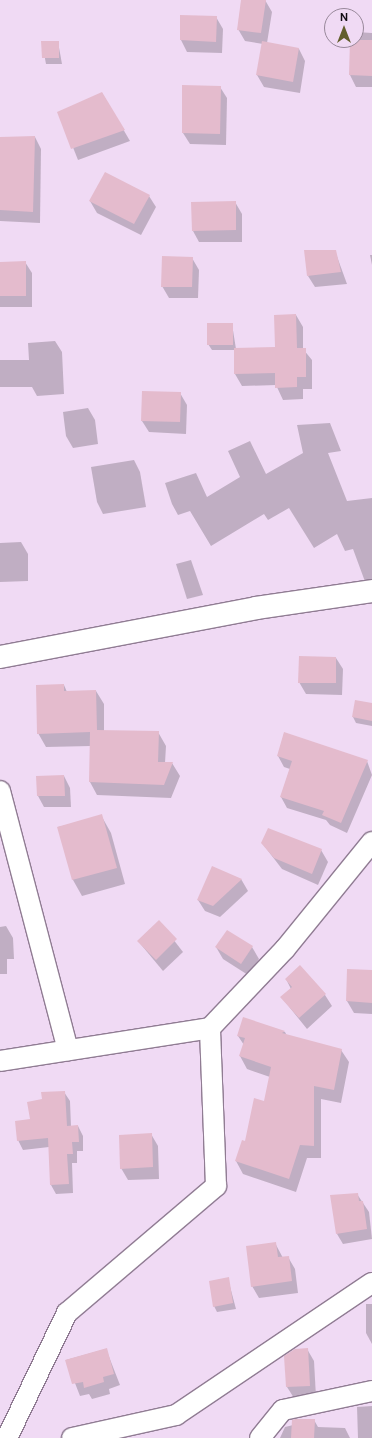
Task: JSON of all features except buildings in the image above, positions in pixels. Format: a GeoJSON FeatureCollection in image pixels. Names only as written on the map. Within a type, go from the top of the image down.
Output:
{"type":"FeatureCollection","features":[{"type":"Feature","properties":{"kind":"street"},"geometry":{"type":"LineString","coordinates":[[0,657],[256,608],[372,591]]}},
{"type":"Feature","properties":{"kind":"street"},"geometry":{"type":"LineString","coordinates":[[0,791],[68,1050]]}},
{"type":"Feature","properties":{"kind":"street"},"geometry":{"type":"LineString","coordinates":[[0,1061],[210,1028],[285,949],[372,842]]}},
{"type":"Feature","properties":{"kind":"street"},"geometry":{"type":"LineString","coordinates":[[7,1438],[67,1313],[216,1186],[210,1028]]}},
{"type":"Feature","properties":{"kind":"street"},"geometry":{"type":"LineString","coordinates":[[72,1438],[176,1415],[372,1283]]}},
{"type":"Feature","properties":{"kind":"street"},"geometry":{"type":"LineString","coordinates":[[260,1438],[283,1410],[372,1391]]}}]}
